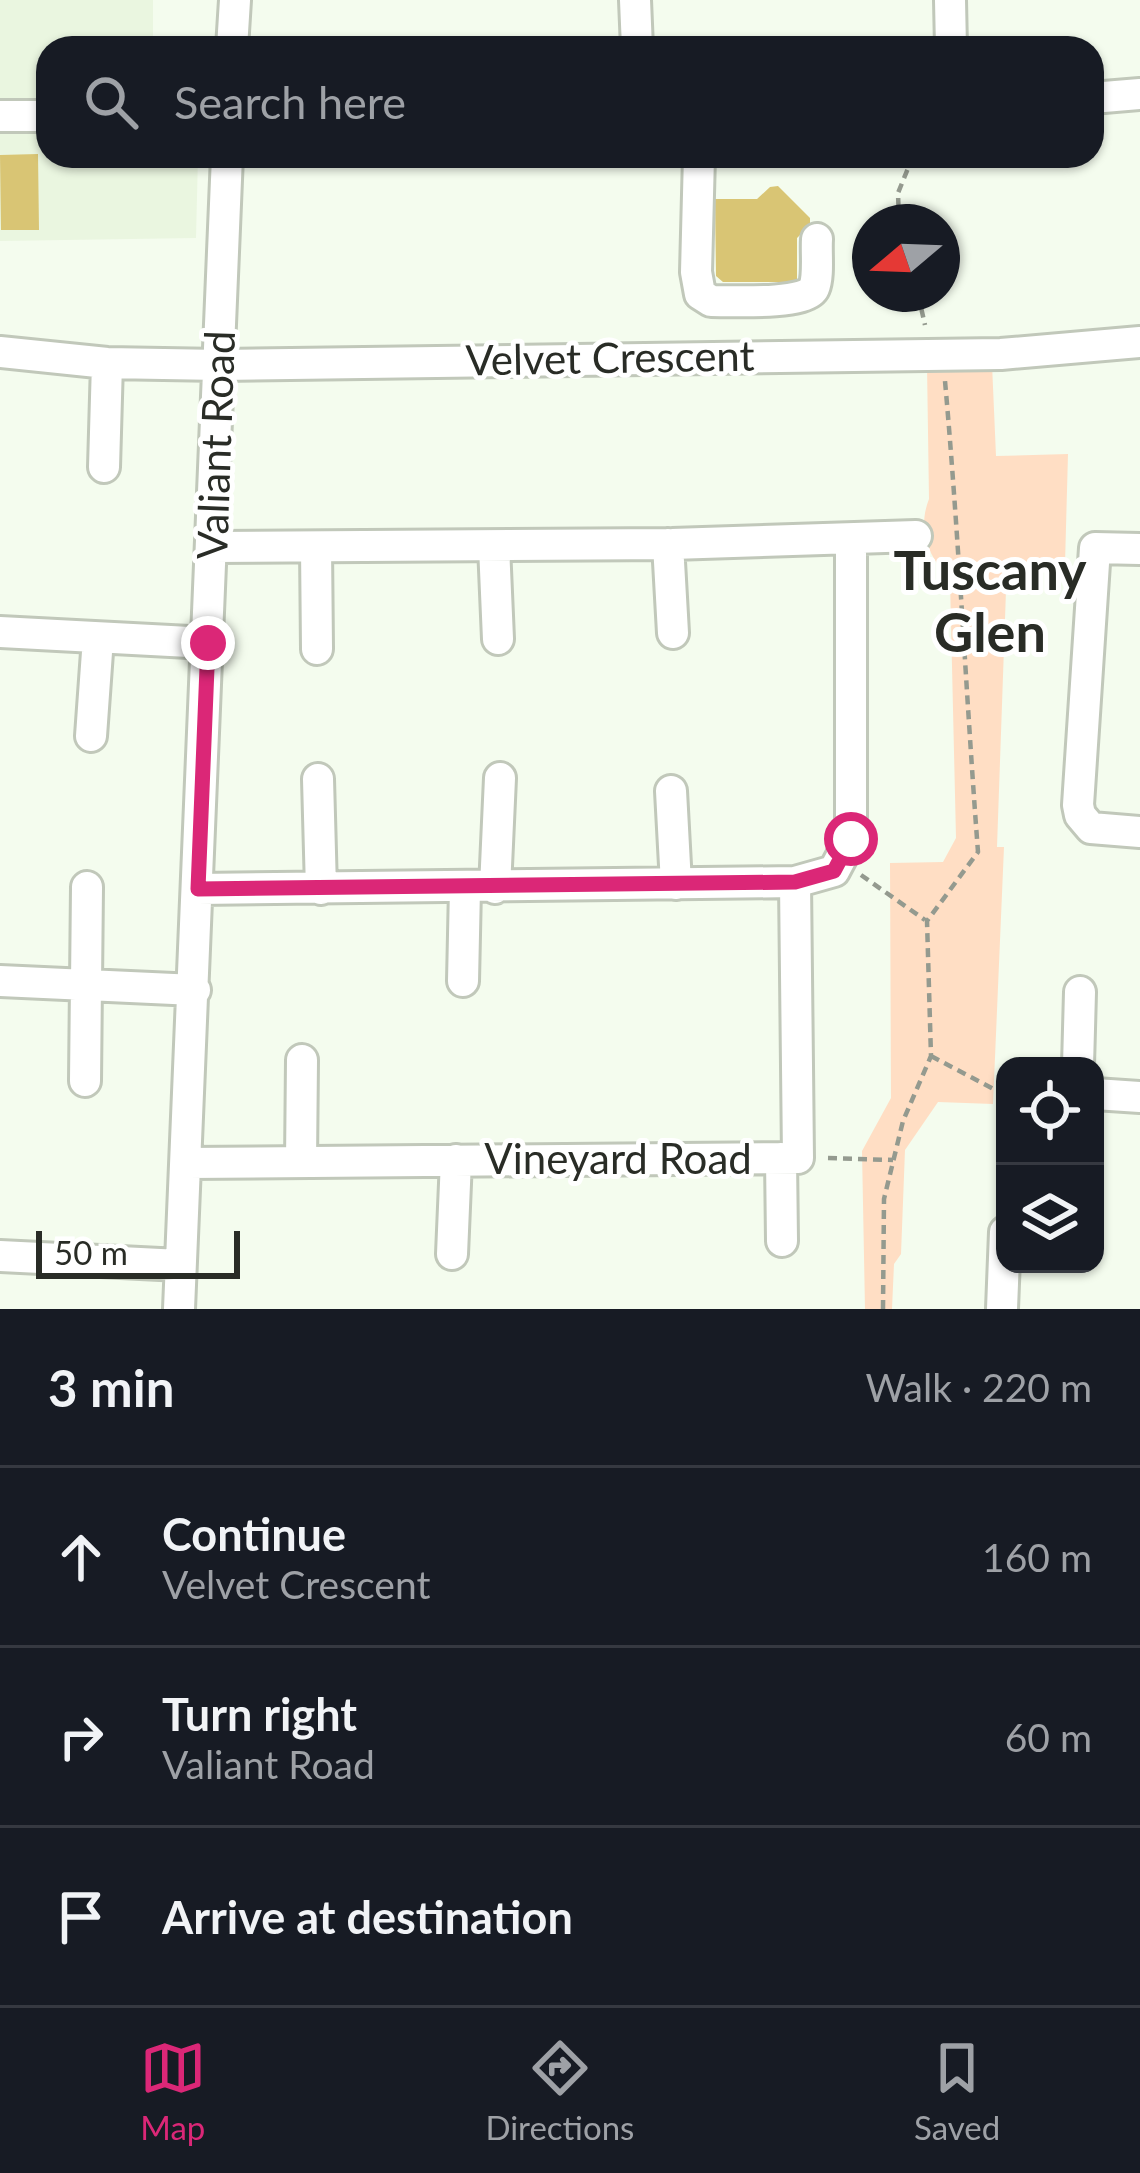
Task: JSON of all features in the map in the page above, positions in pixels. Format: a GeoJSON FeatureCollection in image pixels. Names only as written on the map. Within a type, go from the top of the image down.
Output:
{"type":"FeatureCollection","features":[{"type":"Feature","properties":{"kind":"street"},"geometry":{"type":"LineString","coordinates":[[233,36],[235,0]]}},
{"type":"Feature","properties":{"kind":"street"},"geometry":{"type":"LineString","coordinates":[[635,0],[636,36]]}},
{"type":"Feature","properties":{"kind":"street"},"geometry":{"type":"LineString","coordinates":[[950,0],[951,36]]}},
{"type":"Feature","properties":{"kind":"street"},"geometry":{"type":"LineString","coordinates":[[1104,97],[1140,94]]}},
{"type":"Feature","properties":{"kind":"street"},"geometry":{"type":"LineString","coordinates":[[0,116],[36,116]]}},
{"type":"Feature","properties":{"kind":"street","name":"Valiant Road"},"geometry":{"type":"LineString","coordinates":[[179,1309],[227,168]]}},
{"type":"Feature","properties":{"kind":"street"},"geometry":{"type":"LineString","coordinates":[[699,168],[695,272],[700,294],[711,301],[809,295],[814,288],[817,239]]}},
{"type":"Feature","properties":{"kind":"street","name":"Velvet Crescent"},"geometry":{"type":"LineString","coordinates":[[0,352],[107,363],[220,365],[1001,354],[1140,342]]}},
{"type":"Feature","properties":{"kind":"street"},"geometry":{"type":"LineString","coordinates":[[104,467],[107,363]]}},
{"type":"Feature","properties":{"kind":"street"},"geometry":{"type":"LineString","coordinates":[[213,547],[668,544],[916,536]]}},
{"type":"Feature","properties":{"kind":"street"},"geometry":{"type":"LineString","coordinates":[[198,889],[795,882],[826,874],[842,862],[851,839],[851,539]]}},
{"type":"Feature","properties":{"kind":"street"},"geometry":{"type":"LineString","coordinates":[[668,544],[673,633]]}},
{"type":"Feature","properties":{"kind":"street"},"geometry":{"type":"LineString","coordinates":[[494,546],[498,639]]}},
{"type":"Feature","properties":{"kind":"street"},"geometry":{"type":"LineString","coordinates":[[316,548],[317,649]]}},
{"type":"Feature","properties":{"kind":"street"},"geometry":{"type":"LineString","coordinates":[[1140,549],[1095,548],[1078,805],[1090,828],[1140,832]]}},
{"type":"Feature","properties":{"kind":"street"},"geometry":{"type":"LineString","coordinates":[[0,632],[208,643]]}},
{"type":"Feature","properties":{"kind":"street"},"geometry":{"type":"LineString","coordinates":[[91,736],[98,638]]}},
{"type":"Feature","properties":{"kind":"street"},"geometry":{"type":"LineString","coordinates":[[463,981],[500,778]]}},
{"type":"Feature","properties":{"kind":"street"},"geometry":{"type":"LineString","coordinates":[[319,779],[321,889]]}},
{"type":"Feature","properties":{"kind":"street"},"geometry":{"type":"LineString","coordinates":[[670,790],[676,884]]}},
{"type":"Feature","properties":{"kind":"street","name":"Vineyard Road"},"geometry":{"type":"LineString","coordinates":[[782,1241],[789,1158],[795,882]]}},
{"type":"Feature","properties":{"kind":"street"},"geometry":{"type":"LineString","coordinates":[[85,1082],[87,887]]}},
{"type":"Feature","properties":{"kind":"street"},"geometry":{"type":"LineString","coordinates":[[0,981],[195,990]]}},
{"type":"Feature","properties":{"kind":"street"},"geometry":{"type":"LineString","coordinates":[[1078,1057],[1080,992]]}},
{"type":"Feature","properties":{"kind":"street"},"geometry":{"type":"LineString","coordinates":[[301,1162],[302,1060]]}},
{"type":"Feature","properties":{"kind":"street"},"geometry":{"type":"LineString","coordinates":[[1104,1095],[1140,1097]]}},
{"type":"Feature","properties":{"kind":"street","name":"Vineyard Road"},"geometry":{"type":"LineString","coordinates":[[188,1163],[789,1158]]}},
{"type":"Feature","properties":{"kind":"street","name":"Vineyard Road"},"geometry":{"type":"LineString","coordinates":[[452,1255],[456,1160]]}},
{"type":"Feature","properties":{"kind":"street"},"geometry":{"type":"LineString","coordinates":[[0,1256],[180,1265]]}},
{"type":"Feature","properties":{"kind":"street"},"geometry":{"type":"LineString","coordinates":[[1001,1309],[1003,1273]]}},
{"type":"Feature","properties":{"kind":"path"},"geometry":{"type":"LineString","coordinates":[[898,204],[909,168]]}},
{"type":"Feature","properties":{"kind":"path"},"geometry":{"type":"LineString","coordinates":[[883,1309],[884,1199],[903,1121],[931,1056],[927,921],[978,852],[944,380],[930,352],[922,312]]}},
{"type":"Feature","properties":{"kind":"path"},"geometry":{"type":"LineString","coordinates":[[842,862],[927,921]]}},
{"type":"Feature","properties":{"kind":"path"},"geometry":{"type":"LineString","coordinates":[[931,1056],[996,1090]]}},
{"type":"Feature","properties":{"kind":"path"},"geometry":{"type":"LineString","coordinates":[[789,1158],[893,1160]]}},
{"type":"Feature","properties":{"kind":"shaded area"},"geometry":{"type":"Polygon","coordinates":[[[0,0],[153,0],[153,36],[36,36],[36,168],[198,168],[196,238],[0,241],[0,0]]]}},
{"type":"Feature","properties":{"kind":"shaded area"},"geometry":{"type":"Polygon","coordinates":[[[992,364],[996,456],[1068,454],[1065,564],[1007,562],[997,847],[1004,847],[993,1104],[938,1102],[905,1150],[901,1254],[894,1264],[892,1309],[865,1309],[862,1151],[891,1098],[890,863],[943,862],[956,838],[950,580],[931,552],[924,521],[929,499],[927,365],[992,364]]]}},
{"type":"Feature","properties":{"kind":"building"},"geometry":{"type":"Polygon","coordinates":[[[36,154],[39,230],[1,230],[0,155],[36,154]]]}},
{"type":"Feature","properties":{"kind":"building"},"geometry":{"type":"Polygon","coordinates":[[[778,186],[810,218],[810,225],[797,238],[797,282],[723,282],[716,276],[715,199],[757,199],[778,186]]]}},
{"type":"Feature","properties":{"kind":"district","name":"Tuscany Glen"},"geometry":{"type":"Point","coordinates":[990,602]}},
{"type":"Feature","properties":{"kind":"route"},"geometry":{"type":"LineString","coordinates":[[208,643],[198,889],[795,882],[834,871],[851,839]]}}]}
